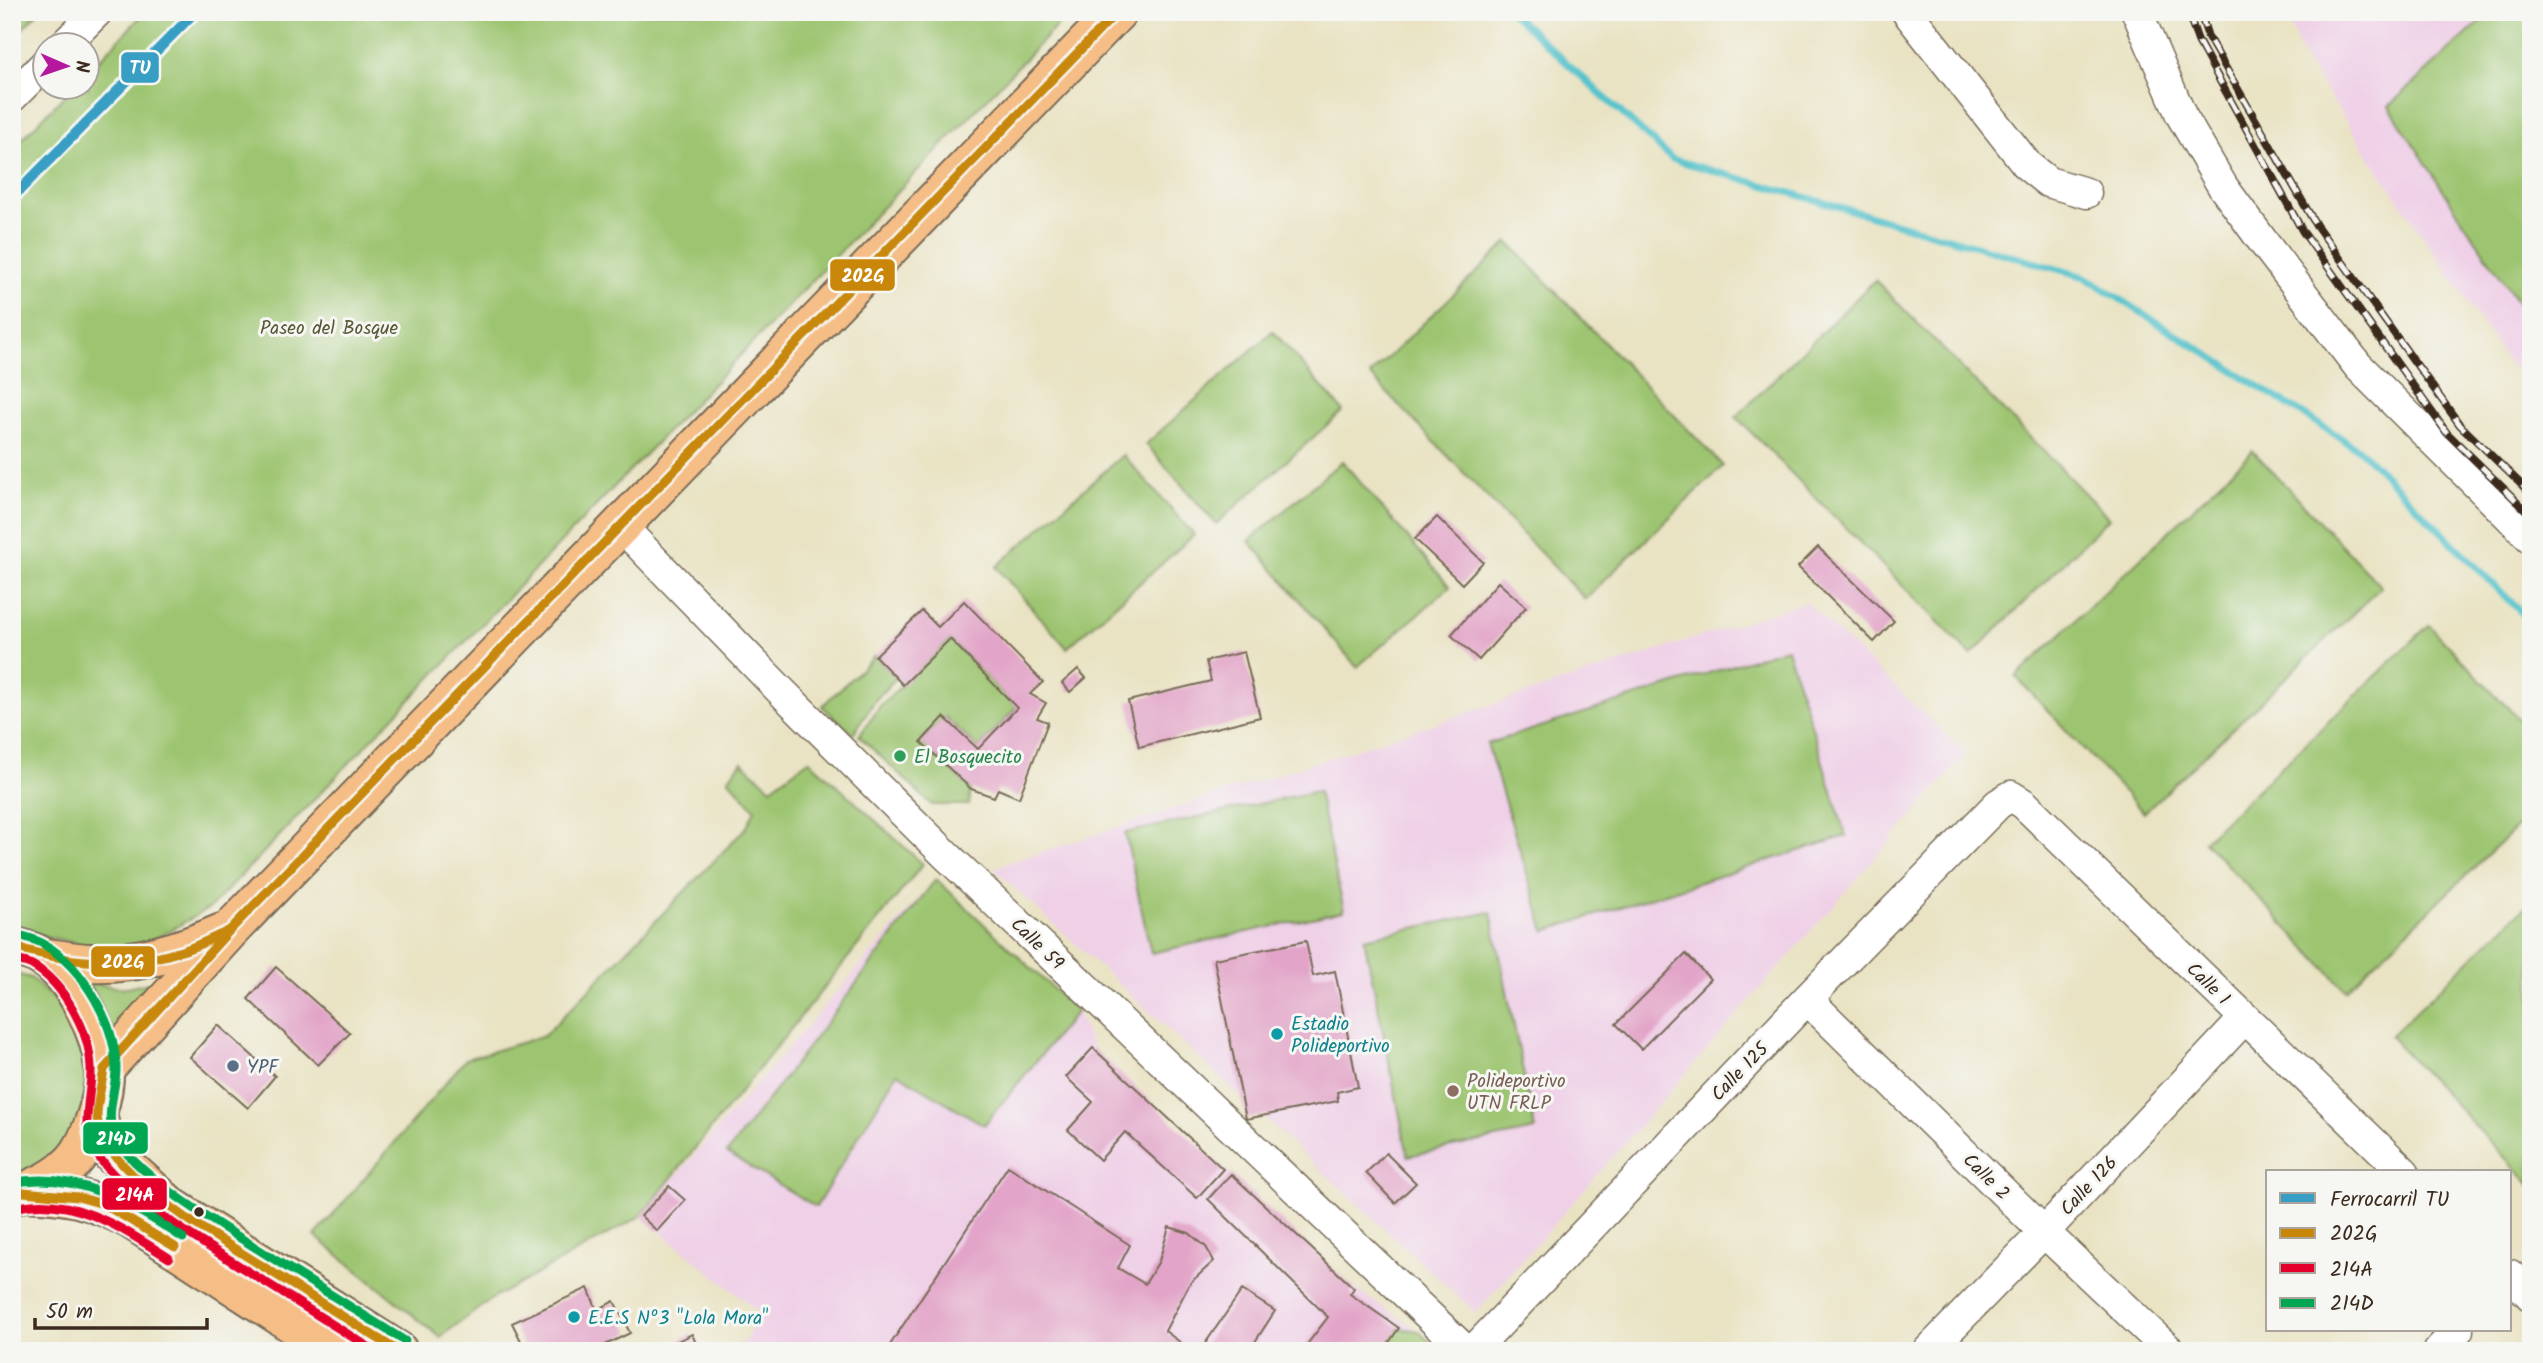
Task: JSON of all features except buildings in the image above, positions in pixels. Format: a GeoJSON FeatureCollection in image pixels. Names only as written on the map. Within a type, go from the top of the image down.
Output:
{"type":"FeatureCollection","features":[{"type":"Feature","properties":{"kind":"main road"},"geometry":{"type":"LineString","coordinates":[[104,1069],[230,930],[1117,12]]}},
{"type":"Feature","properties":{"kind":"main road"},"geometry":{"type":"LineString","coordinates":[[27,951],[90,963],[139,961],[186,950],[230,930]]}},
{"type":"Feature","properties":{"kind":"main road"},"geometry":{"type":"LineString","coordinates":[[18,1194],[44,1184],[70,1163],[89,1136],[97,1115],[104,1069],[97,1037],[84,1007],[66,979],[27,951]]}},
{"type":"Feature","properties":{"kind":"main road"},"geometry":{"type":"LineString","coordinates":[[97,1115],[104,1142],[113,1155],[170,1206],[398,1351]]}},
{"type":"Feature","properties":{"kind":"main road"},"geometry":{"type":"LineString","coordinates":[[18,1194],[78,1197],[103,1204],[335,1351]]}},
{"type":"Feature","properties":{"kind":"street"},"geometry":{"type":"LineString","coordinates":[[77,32],[97,12]]}},
{"type":"Feature","properties":{"kind":"street"},"geometry":{"type":"LineString","coordinates":[[2137,12],[2181,116],[2223,187],[2272,254],[2358,366],[2531,538]]}},
{"type":"Feature","properties":{"kind":"street"},"geometry":{"type":"LineString","coordinates":[[1921,17],[2028,166],[2048,182],[2087,193]]}},
{"type":"Feature","properties":{"kind":"street"},"geometry":{"type":"LineString","coordinates":[[12,97],[32,77]]}},
{"type":"Feature","properties":{"kind":"street","name":"Calle 59"},"geometry":{"type":"LineString","coordinates":[[621,526],[780,691],[935,845],[1465,1351]]}},
{"type":"Feature","properties":{"kind":"street","name":"Calle 125"},"geometry":{"type":"LineString","coordinates":[[1473,1351],[1808,999],[1998,804],[2011,796]]}},
{"type":"Feature","properties":{"kind":"street","name":"Calle 1"},"geometry":{"type":"LineString","coordinates":[[2011,796],[2024,804],[2402,1170]]}},
{"type":"Feature","properties":{"kind":"street","name":"Calle 2"},"geometry":{"type":"LineString","coordinates":[[1808,999],[2044,1232],[2170,1351]]}},
{"type":"Feature","properties":{"kind":"street","name":"Calle 126"},"geometry":{"type":"LineString","coordinates":[[1928,1351],[2245,1018]]}},
{"type":"Feature","properties":{"kind":"street"},"geometry":{"type":"LineString","coordinates":[[2512,1278],[2531,1296]]}},
{"type":"Feature","properties":{"kind":"street"},"geometry":{"type":"LineString","coordinates":[[2438,1351],[2456,1332]]}},
{"type":"Feature","properties":{"kind":"shaded area"},"geometry":{"type":"Polygon","coordinates":[[[2285,12],[2531,12],[2531,384],[2507,361],[2303,57],[2285,12]]]}},
{"type":"Feature","properties":{"kind":"shaded area","name":"Polideportivo UTN FRLP"},"geometry":{"type":"Polygon","coordinates":[[[1806,602],[1966,754],[1476,1313],[993,868],[1806,602]]]}},
{"type":"Feature","properties":{"kind":"shaded area"},"geometry":{"type":"Polygon","coordinates":[[[936,879],[1077,1011],[1093,1048],[1354,1288],[1419,1331],[1438,1351],[739,1351],[760,1313],[641,1216],[936,879]]]}},
{"type":"Feature","properties":{"kind":"green space"},"geometry":{"type":"Polygon","coordinates":[[[12,12],[38,12],[12,40],[12,12]]]}},
{"type":"Feature","properties":{"kind":"green space","name":"Paseo del Bosque"},"geometry":{"type":"Polygon","coordinates":[[[145,12],[1070,12],[211,907],[134,951],[74,943],[12,928],[12,149],[58,102],[102,102],[102,57],[145,12]]]}},
{"type":"Feature","properties":{"kind":"green space"},"geometry":{"type":"Polygon","coordinates":[[[2491,12],[2531,12],[2531,322],[2389,106],[2491,12]]]}},
{"type":"Feature","properties":{"kind":"green space"},"geometry":{"type":"Polygon","coordinates":[[[1508,242],[1723,466],[1585,599],[1370,375],[1508,242]]]}},
{"type":"Feature","properties":{"kind":"green space"},"geometry":{"type":"Polygon","coordinates":[[[1875,280],[2109,518],[1971,655],[1736,417],[1875,280]]]}},
{"type":"Feature","properties":{"kind":"green space"},"geometry":{"type":"Polygon","coordinates":[[[1273,331],[1343,411],[1216,524],[1146,444],[1273,331]]]}},
{"type":"Feature","properties":{"kind":"green space"},"geometry":{"type":"Polygon","coordinates":[[[2253,451],[2381,587],[2144,813],[2016,677],[2253,451]]]}},
{"type":"Feature","properties":{"kind":"green space"},"geometry":{"type":"Polygon","coordinates":[[[1123,455],[1194,535],[1067,648],[996,567],[1123,455]]]}},
{"type":"Feature","properties":{"kind":"green space"},"geometry":{"type":"Polygon","coordinates":[[[1342,461],[1450,587],[1357,667],[1249,541],[1342,461]]]}},
{"type":"Feature","properties":{"kind":"green space"},"geometry":{"type":"Polygon","coordinates":[[[2429,625],[2531,732],[2531,813],[2346,990],[2204,841],[2429,625]]]}},
{"type":"Feature","properties":{"kind":"green space"},"geometry":{"type":"Polygon","coordinates":[[[950,639],[1017,707],[978,749],[945,717],[921,741],[971,789],[969,805],[932,805],[859,736],[880,706],[950,639]]]}},
{"type":"Feature","properties":{"kind":"green space"},"geometry":{"type":"Polygon","coordinates":[[[1787,648],[1846,836],[1545,931],[1487,744],[1787,648]]]}},
{"type":"Feature","properties":{"kind":"green space"},"geometry":{"type":"Polygon","coordinates":[[[875,656],[896,678],[877,698],[853,734],[822,706],[875,656]]]}},
{"type":"Feature","properties":{"kind":"green space"},"geometry":{"type":"Polygon","coordinates":[[[809,760],[923,864],[641,1216],[490,1300],[440,1337],[315,1236],[466,1059],[544,1036],[747,827],[755,809],[728,779],[742,762],[771,788],[809,760]]]}},
{"type":"Feature","properties":{"kind":"green space"},"geometry":{"type":"Polygon","coordinates":[[[1318,791],[1344,911],[1151,953],[1125,833],[1318,791]]]}},
{"type":"Feature","properties":{"kind":"green space"},"geometry":{"type":"Polygon","coordinates":[[[936,879],[1077,1011],[984,1125],[897,1073],[816,1207],[727,1153],[936,879]]]}},
{"type":"Feature","properties":{"kind":"green space"},"geometry":{"type":"Polygon","coordinates":[[[2531,901],[2531,1185],[2390,1036],[2531,901]]]}},
{"type":"Feature","properties":{"kind":"green space"},"geometry":{"type":"Polygon","coordinates":[[[1491,912],[1535,1130],[1408,1156],[1364,938],[1491,912]]]}},
{"type":"Feature","properties":{"kind":"green space"},"geometry":{"type":"Polygon","coordinates":[[[12,973],[31,978],[61,1006],[83,1047],[88,1085],[81,1128],[52,1163],[12,1186],[12,973]]]}},
{"type":"Feature","properties":{"kind":"green space"},"geometry":{"type":"Polygon","coordinates":[[[88,982],[120,988],[159,982],[113,1039],[88,982]]]}},
{"type":"Feature","properties":{"kind":"green space"},"geometry":{"type":"Polygon","coordinates":[[[1399,1328],[1419,1331],[1438,1351],[1383,1351],[1399,1328]]]}},
{"type":"Feature","properties":{"kind":"waterway"},"geometry":{"type":"LineString","coordinates":[[1511,12],[1672,159],[2085,277],[2360,450],[2531,622]]}},
{"type":"Feature","properties":{"kind":"railway"},"geometry":{"type":"LineString","coordinates":[[2188,12],[2198,41],[2303,232],[2447,433],[2531,515]]}},
{"type":"Feature","properties":{"kind":"railway"},"geometry":{"type":"LineString","coordinates":[[2200,12],[2208,37],[2316,225],[2460,425],[2531,494]]}},
{"type":"Feature","properties":{"kind":"rail line","name":"TU"},"geometry":{"type":"LineString","coordinates":[[12,198],[195,12]]}},
{"type":"Feature","properties":{"kind":"transit line","name":"202G"},"geometry":{"type":"LineString","coordinates":[[104,1069],[230,930],[1117,12]]}},
{"type":"Feature","properties":{"kind":"transit line","name":"202G"},"geometry":{"type":"LineString","coordinates":[[12,946],[55,957],[120,962],[185,950],[230,930]]}},
{"type":"Feature","properties":{"kind":"transit line","name":"214D"},"geometry":{"type":"LineString","coordinates":[[15,934],[38,941],[59,955],[85,983],[104,1016],[115,1052],[116,1078],[110,1112],[112,1129],[126,1152],[161,1184],[203,1214],[405,1341]]}},
{"type":"Feature","properties":{"kind":"transit line","name":"214A"},"geometry":{"type":"LineString","coordinates":[[12,959],[30,964],[44,973],[64,996],[80,1024],[86,1039],[91,1068],[88,1131],[95,1151],[107,1168],[142,1201],[163,1216],[375,1351]]}},
{"type":"Feature","properties":{"kind":"transit line","name":"202G"},"geometry":{"type":"LineString","coordinates":[[104,1069],[97,1113],[100,1129],[118,1160],[132,1175],[192,1222],[398,1351]]}},
{"type":"Feature","properties":{"kind":"transit line","name":"214D"},"geometry":{"type":"LineString","coordinates":[[12,1183],[35,1180],[81,1186],[124,1202],[183,1238]]}},
{"type":"Feature","properties":{"kind":"transit line","name":"202G"},"geometry":{"type":"LineString","coordinates":[[23,1192],[78,1197],[103,1204],[175,1247]]}},
{"type":"Feature","properties":{"kind":"transit line","name":"214A"},"geometry":{"type":"LineString","coordinates":[[15,1208],[36,1205],[77,1210],[116,1226],[169,1258]]}},
{"type":"Feature","properties":{"kind":"place","name":"El Bosquecito"},"geometry":{"type":"Point","coordinates":[900,756]}},
{"type":"Feature","properties":{"kind":"place","name":"Estadio Polideportivo"},"geometry":{"type":"Point","coordinates":[1277,1034]}},
{"type":"Feature","properties":{"kind":"place","name":"YPF"},"geometry":{"type":"Point","coordinates":[233,1066]}},
{"type":"Feature","properties":{"kind":"place","name":"Polideportivo UTN FRLP"},"geometry":{"type":"Point","coordinates":[1453,1091]}},
{"type":"Feature","properties":{"kind":"place","name":"E.E.S Nº3 \"Lola Mora\""},"geometry":{"type":"Point","coordinates":[574,1317]}}]}
